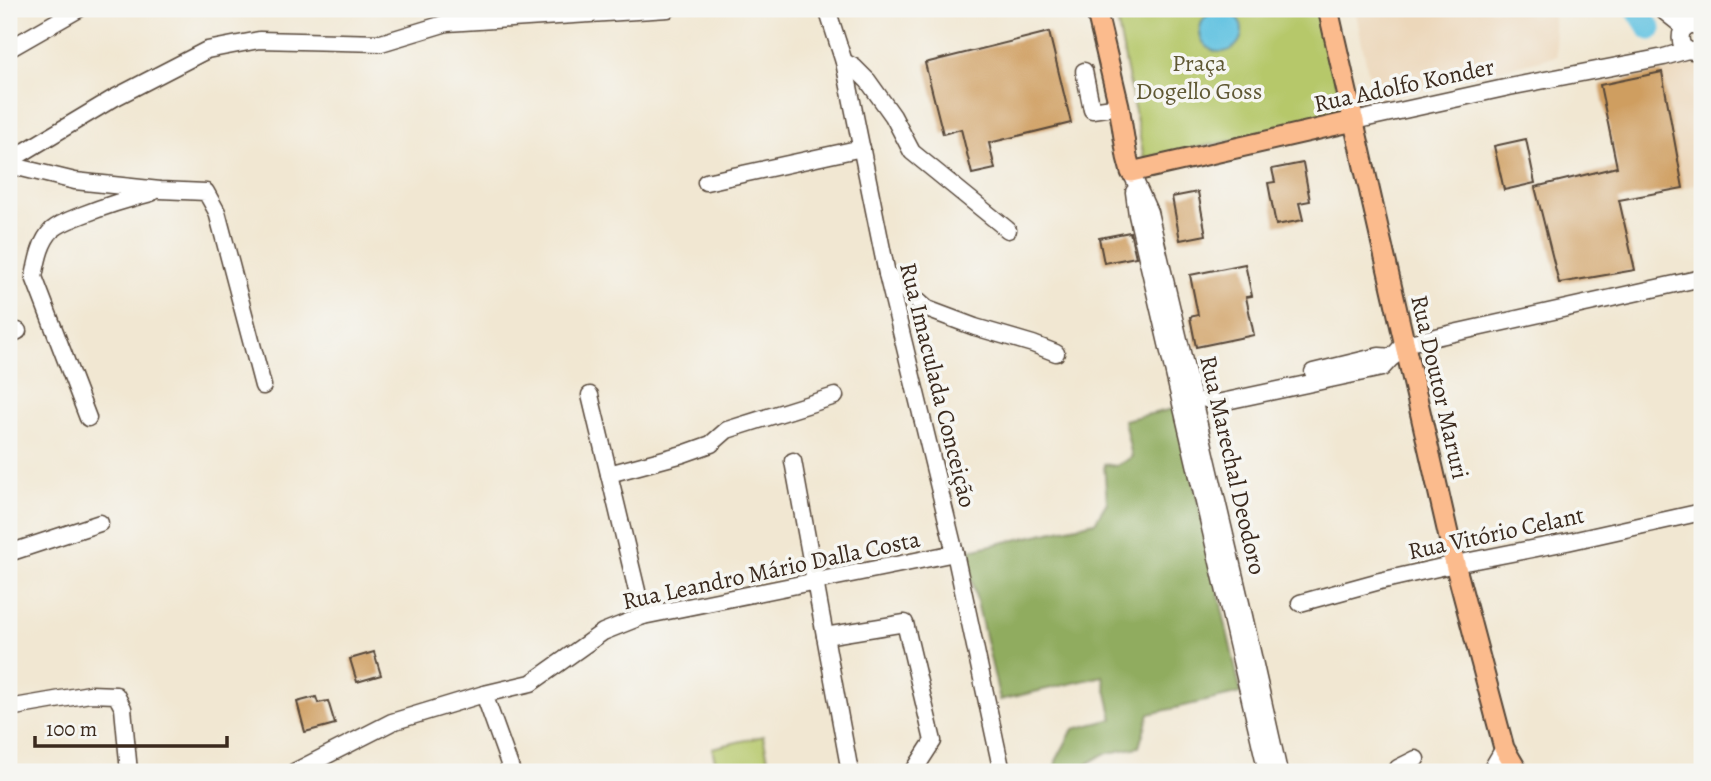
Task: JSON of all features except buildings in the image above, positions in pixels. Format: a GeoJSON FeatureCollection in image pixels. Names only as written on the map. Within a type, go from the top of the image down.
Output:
{"type":"FeatureCollection","features":[{"type":"Feature","properties":{"kind":"main road","name":"Rua Marechal Deodoro"},"geometry":{"type":"LineString","coordinates":[[1096,9],[1119,106],[1131,172]]}},
{"type":"Feature","properties":{"kind":"main road","name":"Rua Doutor Maruri"},"geometry":{"type":"LineString","coordinates":[[1328,9],[1354,121],[1398,350],[1504,748],[1518,772]]}},
{"type":"Feature","properties":{"kind":"main road","name":"Rua Adolfo Konder"},"geometry":{"type":"LineString","coordinates":[[1131,172],[1354,121]]}},
{"type":"Feature","properties":{"kind":"street"},"geometry":{"type":"LineString","coordinates":[[9,49],[79,9]]}},
{"type":"Feature","properties":{"kind":"street"},"geometry":{"type":"LineString","coordinates":[[9,163],[114,98],[207,50],[259,40],[382,43],[447,23],[506,14],[668,9]]}},
{"type":"Feature","properties":{"kind":"street","name":"Rua Imaculada Conceição"},"geometry":{"type":"LineString","coordinates":[[827,9],[844,62],[887,274],[955,553],[1002,772]]}},
{"type":"Feature","properties":{"kind":"street"},"geometry":{"type":"LineString","coordinates":[[1661,9],[1689,40]]}},
{"type":"Feature","properties":{"kind":"street"},"geometry":{"type":"LineString","coordinates":[[1689,40],[1694,24],[1702,28]]}},
{"type":"Feature","properties":{"kind":"street","name":"Rua Adolfo Konder"},"geometry":{"type":"LineString","coordinates":[[1354,121],[1667,56],[1689,40]]}},
{"type":"Feature","properties":{"kind":"street"},"geometry":{"type":"LineString","coordinates":[[844,62],[854,67],[868,81],[893,116],[912,152],[1008,230]]}},
{"type":"Feature","properties":{"kind":"street"},"geometry":{"type":"LineString","coordinates":[[1084,71],[1092,110],[1119,106]]}},
{"type":"Feature","properties":{"kind":"street"},"geometry":{"type":"LineString","coordinates":[[705,182],[862,148]]}},
{"type":"Feature","properties":{"kind":"street"},"geometry":{"type":"LineString","coordinates":[[9,163],[75,181],[206,192],[217,212],[263,386]]}},
{"type":"Feature","properties":{"kind":"street","name":"Rua Marechal Deodoro"},"geometry":{"type":"LineString","coordinates":[[1131,172],[1137,215],[1194,402],[1279,772]]}},
{"type":"Feature","properties":{"kind":"street"},"geometry":{"type":"LineString","coordinates":[[88,418],[34,277],[37,261],[52,230],[65,222],[117,201],[160,190]]}},
{"type":"Feature","properties":{"kind":"street"},"geometry":{"type":"LineString","coordinates":[[887,274],[928,309],[1056,353]]}},
{"type":"Feature","properties":{"kind":"street"},"geometry":{"type":"LineString","coordinates":[[1194,402],[1398,350],[1702,278]]}},
{"type":"Feature","properties":{"kind":"street"},"geometry":{"type":"LineString","coordinates":[[590,395],[643,616]]}},
{"type":"Feature","properties":{"kind":"street"},"geometry":{"type":"LineString","coordinates":[[609,474],[683,454],[711,444],[727,430],[835,396]]}},
{"type":"Feature","properties":{"kind":"street","name":"Rua Marechal Deodoro"},"geometry":{"type":"LineString","coordinates":[[1194,402],[1267,772]]}},
{"type":"Feature","properties":{"kind":"street"},"geometry":{"type":"LineString","coordinates":[[793,461],[850,772]]}},
{"type":"Feature","properties":{"kind":"street","name":"Rua Vitório Celant"},"geometry":{"type":"LineString","coordinates":[[1300,603],[1455,564],[1702,512]]}},
{"type":"Feature","properties":{"kind":"street"},"geometry":{"type":"LineString","coordinates":[[9,553],[100,523]]}},
{"type":"Feature","properties":{"kind":"street","name":"Rua Leandro Mário Dalla Costa"},"geometry":{"type":"LineString","coordinates":[[294,772],[392,722],[484,694],[531,683],[603,632],[643,616],[955,553]]}},
{"type":"Feature","properties":{"kind":"street"},"geometry":{"type":"LineString","coordinates":[[825,636],[905,623],[933,741],[913,772]]}},
{"type":"Feature","properties":{"kind":"street"},"geometry":{"type":"LineString","coordinates":[[9,708],[90,694],[116,695],[123,708],[129,772]]}},
{"type":"Feature","properties":{"kind":"street"},"geometry":{"type":"LineString","coordinates":[[484,694],[512,772]]}},
{"type":"Feature","properties":{"kind":"street"},"geometry":{"type":"LineString","coordinates":[[1490,772],[1504,748]]}},
{"type":"Feature","properties":{"kind":"street"},"geometry":{"type":"LineString","coordinates":[[1396,772],[1398,768],[1416,759]]}},
{"type":"Feature","properties":{"kind":"shaded area"},"geometry":{"type":"Polygon","coordinates":[[[1355,9],[1552,9],[1557,56],[1374,101],[1355,9]]]}},
{"type":"Feature","properties":{"kind":"shaded area"},"geometry":{"type":"Polygon","coordinates":[[[1702,63],[1702,183],[1683,188],[1662,72],[1702,63]]]}},
{"type":"Feature","properties":{"kind":"green space","name":"Praça Dogello Goss"},"geometry":{"type":"Polygon","coordinates":[[[1115,9],[1319,9],[1345,118],[1144,158],[1115,9]]]}},
{"type":"Feature","properties":{"kind":"green space"},"geometry":{"type":"Polygon","coordinates":[[[1177,408],[1241,693],[1149,714],[1139,747],[1104,754],[1079,769],[1079,772],[1055,772],[1056,761],[1073,729],[1113,719],[1103,676],[1000,700],[965,551],[1095,522],[1107,502],[1104,464],[1116,466],[1132,457],[1124,420],[1177,408]]]}},
{"type":"Feature","properties":{"kind":"green space"},"geometry":{"type":"Polygon","coordinates":[[[763,736],[771,772],[718,772],[712,748],[763,736]]]}},
{"type":"Feature","properties":{"kind":"water"},"geometry":{"type":"Polygon","coordinates":[[[1221,10],[1236,16],[1242,31],[1236,46],[1221,52],[1206,46],[1200,31],[1206,16],[1221,10]]]}},
{"type":"Feature","properties":{"kind":"waterway"},"geometry":{"type":"LineString","coordinates":[[1637,9],[1650,29]]}}]}
